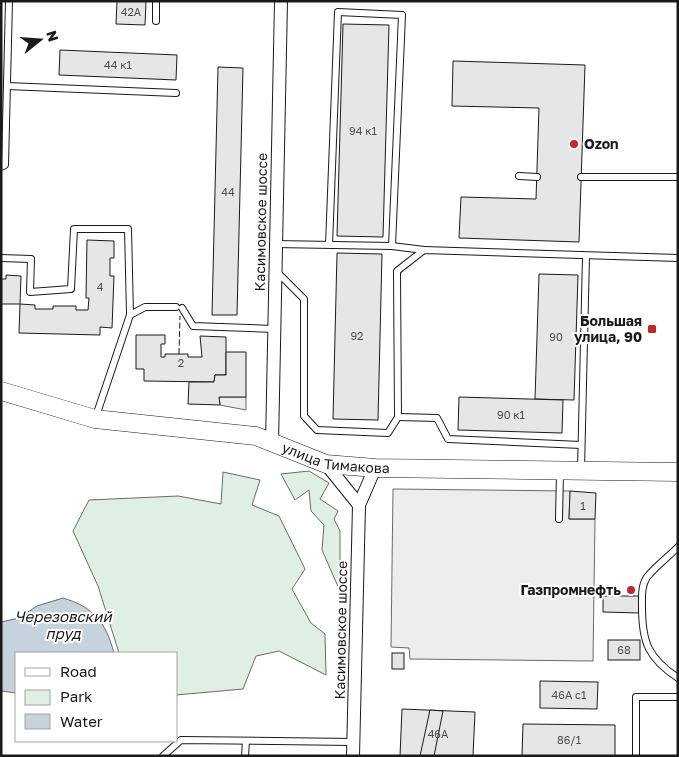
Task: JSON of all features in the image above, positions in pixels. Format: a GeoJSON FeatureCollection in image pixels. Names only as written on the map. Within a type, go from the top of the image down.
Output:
{"type":"FeatureCollection","features":[{"type":"Feature","properties":{"kind":"street","name":"Касимовское шоссе"},"geometry":{"type":"LineString","coordinates":[[272,444],[281,1]]}},
{"type":"Feature","properties":{"kind":"street","name":"улица Тимакова"},"geometry":{"type":"LineString","coordinates":[[1,391],[95,419],[256,436],[326,464],[375,468],[678,472]]}},
{"type":"Feature","properties":{"kind":"street"},"geometry":{"type":"LineString","coordinates":[[326,464],[359,505]]}},
{"type":"Feature","properties":{"kind":"street","name":"Касимовское шоссе"},"geometry":{"type":"LineString","coordinates":[[353,756],[359,505],[375,468]]}},
{"type":"Feature","properties":{"kind":"lane"},"geometry":{"type":"LineString","coordinates":[[1,167],[5,165],[10,1]]}},
{"type":"Feature","properties":{"kind":"lane"},"geometry":{"type":"LineString","coordinates":[[156,1],[156,21]]}},
{"type":"Feature","properties":{"kind":"lane"},"geometry":{"type":"LineString","coordinates":[[329,245],[338,12],[402,14],[392,246]]}},
{"type":"Feature","properties":{"kind":"lane"},"geometry":{"type":"LineString","coordinates":[[7,86],[176,93]]}},
{"type":"Feature","properties":{"kind":"lane"},"geometry":{"type":"LineString","coordinates":[[519,176],[537,177]]}},
{"type":"Feature","properties":{"kind":"lane"},"geometry":{"type":"LineString","coordinates":[[581,177],[678,177]]}},
{"type":"Feature","properties":{"kind":"lane"},"geometry":{"type":"LineString","coordinates":[[1,258],[31,259],[30,292],[71,289],[74,229],[128,229],[130,315],[95,419]]}},
{"type":"Feature","properties":{"kind":"lane"},"geometry":{"type":"LineString","coordinates":[[275,244],[392,246],[424,250],[678,258]]}},
{"type":"Feature","properties":{"kind":"lane"},"geometry":{"type":"LineString","coordinates":[[275,270],[304,299],[304,416],[317,430],[388,433],[398,416],[397,270],[424,250]]}},
{"type":"Feature","properties":{"kind":"lane"},"geometry":{"type":"LineString","coordinates":[[581,472],[586,256]]}},
{"type":"Feature","properties":{"kind":"lane"},"geometry":{"type":"LineString","coordinates":[[130,315],[145,307],[179,307],[193,326],[274,329]]}},
{"type":"Feature","properties":{"kind":"lane"},"geometry":{"type":"LineString","coordinates":[[398,416],[437,418],[448,439],[581,445]]}},
{"type":"Feature","properties":{"kind":"lane"},"geometry":{"type":"LineString","coordinates":[[559,519],[560,471]]}},
{"type":"Feature","properties":{"kind":"lane"},"geometry":{"type":"LineString","coordinates":[[678,547],[647,577],[644,584],[642,622],[642,631],[649,650],[664,668],[678,678]]}},
{"type":"Feature","properties":{"kind":"lane"},"geometry":{"type":"LineString","coordinates":[[636,756],[636,697],[678,697]]}},
{"type":"Feature","properties":{"kind":"lane"},"geometry":{"type":"LineString","coordinates":[[163,756],[181,740],[353,742]]}},
{"type":"Feature","properties":{"kind":"lane"},"geometry":{"type":"LineString","coordinates":[[245,756],[246,741]]}},
{"type":"Feature","properties":{"kind":"green space"},"geometry":{"type":"Polygon","coordinates":[[[309,471],[329,483],[320,499],[338,511],[334,519],[340,531],[340,591],[322,550],[324,525],[311,511],[309,490],[295,500],[281,474],[309,471]]]}},
{"type":"Feature","properties":{"kind":"green space"},"geometry":{"type":"Polygon","coordinates":[[[223,472],[260,480],[252,505],[279,516],[305,569],[292,589],[311,623],[325,634],[326,675],[279,651],[256,656],[243,689],[178,695],[178,652],[119,652],[98,586],[73,531],[89,500],[178,496],[221,504],[223,472]]]}},
{"type":"Feature","properties":{"kind":"shaded area"},"geometry":{"type":"Polygon","coordinates":[[[219,397],[246,397],[246,410],[220,405],[219,397]]]}},
{"type":"Feature","properties":{"kind":"shaded area"},"geometry":{"type":"Polygon","coordinates":[[[393,489],[570,491],[569,519],[595,519],[593,661],[410,659],[409,648],[391,647],[393,489]]]}},
{"type":"Feature","properties":{"kind":"water","name":"Черезовский пруд"},"geometry":{"type":"Polygon","coordinates":[[[63,598],[83,606],[91,611],[103,625],[114,652],[15,652],[15,693],[1,691],[1,622],[19,618],[37,606],[63,598]]]}},
{"type":"Feature","properties":{"kind":"building"},"geometry":{"type":"Polygon","coordinates":[[[117,1],[146,1],[145,25],[116,24],[117,1]]]}},
{"type":"Feature","properties":{"kind":"building"},"geometry":{"type":"Polygon","coordinates":[[[343,24],[389,25],[383,237],[337,236],[343,24]]]}},
{"type":"Feature","properties":{"kind":"building"},"geometry":{"type":"Polygon","coordinates":[[[60,50],[177,55],[176,80],[59,75],[60,50]]]}},
{"type":"Feature","properties":{"kind":"building"},"geometry":{"type":"Polygon","coordinates":[[[453,61],[585,65],[579,242],[459,238],[461,197],[536,199],[539,108],[452,106],[453,61]]]}},
{"type":"Feature","properties":{"kind":"building"},"geometry":{"type":"Polygon","coordinates":[[[218,67],[243,68],[237,315],[212,315],[218,67]]]}},
{"type":"Feature","properties":{"kind":"building"},"geometry":{"type":"Polygon","coordinates":[[[87,240],[114,241],[114,258],[110,258],[110,276],[114,276],[112,328],[100,327],[100,335],[19,333],[20,304],[35,305],[35,309],[53,309],[53,306],[76,306],[76,310],[88,310],[89,298],[86,298],[87,240]]]}},
{"type":"Feature","properties":{"kind":"building"},"geometry":{"type":"Polygon","coordinates":[[[337,253],[382,254],[378,420],[333,419],[337,253]]]}},
{"type":"Feature","properties":{"kind":"building"},"geometry":{"type":"Polygon","coordinates":[[[539,274],[578,275],[574,400],[535,399],[539,274]]]}},
{"type":"Feature","properties":{"kind":"building"},"geometry":{"type":"Polygon","coordinates":[[[6,275],[21,276],[20,304],[1,304],[1,279],[6,279],[6,275]]]}},
{"type":"Feature","properties":{"kind":"building"},"geometry":{"type":"Polygon","coordinates":[[[136,335],[165,335],[165,344],[161,344],[161,357],[165,357],[165,354],[188,354],[188,357],[202,357],[200,336],[226,337],[226,375],[215,375],[214,382],[144,381],[144,369],[136,369],[136,335]]]}},
{"type":"Feature","properties":{"kind":"building"},"geometry":{"type":"Polygon","coordinates":[[[226,352],[246,352],[246,397],[219,397],[220,405],[188,404],[189,382],[214,382],[215,375],[226,375],[226,352]]]}},
{"type":"Feature","properties":{"kind":"building"},"geometry":{"type":"Polygon","coordinates":[[[459,397],[563,400],[562,433],[458,430],[459,397]]]}},
{"type":"Feature","properties":{"kind":"building"},"geometry":{"type":"Polygon","coordinates":[[[570,491],[596,493],[595,519],[569,519],[570,491]]]}},
{"type":"Feature","properties":{"kind":"building"},"geometry":{"type":"Polygon","coordinates":[[[603,596],[641,596],[640,613],[603,612],[603,596]]]}},
{"type":"Feature","properties":{"kind":"building"},"geometry":{"type":"Polygon","coordinates":[[[608,640],[640,640],[640,660],[608,660],[608,640]]]}},
{"type":"Feature","properties":{"kind":"building"},"geometry":{"type":"Polygon","coordinates":[[[392,653],[404,653],[404,669],[392,669],[392,653]]]}},
{"type":"Feature","properties":{"kind":"building"},"geometry":{"type":"Polygon","coordinates":[[[540,681],[598,682],[597,709],[540,708],[540,681]]]}},
{"type":"Feature","properties":{"kind":"building"},"geometry":{"type":"Polygon","coordinates":[[[402,709],[475,712],[473,756],[400,756],[402,709]]]}},
{"type":"Feature","properties":{"kind":"building"},"geometry":{"type":"Polygon","coordinates":[[[430,710],[443,711],[434,756],[420,756],[430,710]]]}},
{"type":"Feature","properties":{"kind":"building"},"geometry":{"type":"Polygon","coordinates":[[[523,724],[615,725],[615,756],[522,756],[523,724]]]}},
{"type":"Feature","properties":{"kind":"fence"},"geometry":{"type":"LineString","coordinates":[[179,354],[180,316]]}},
{"type":"Feature","properties":{"kind":"place","name":"Ozon"},"geometry":{"type":"Point","coordinates":[574,144]}},
{"type":"Feature","properties":{"kind":"place","name":"Большая улица, 90"},"geometry":{"type":"Point","coordinates":[652,329]}},
{"type":"Feature","properties":{"kind":"place","name":"Газпромнефть"},"geometry":{"type":"Point","coordinates":[631,590]}}]}
